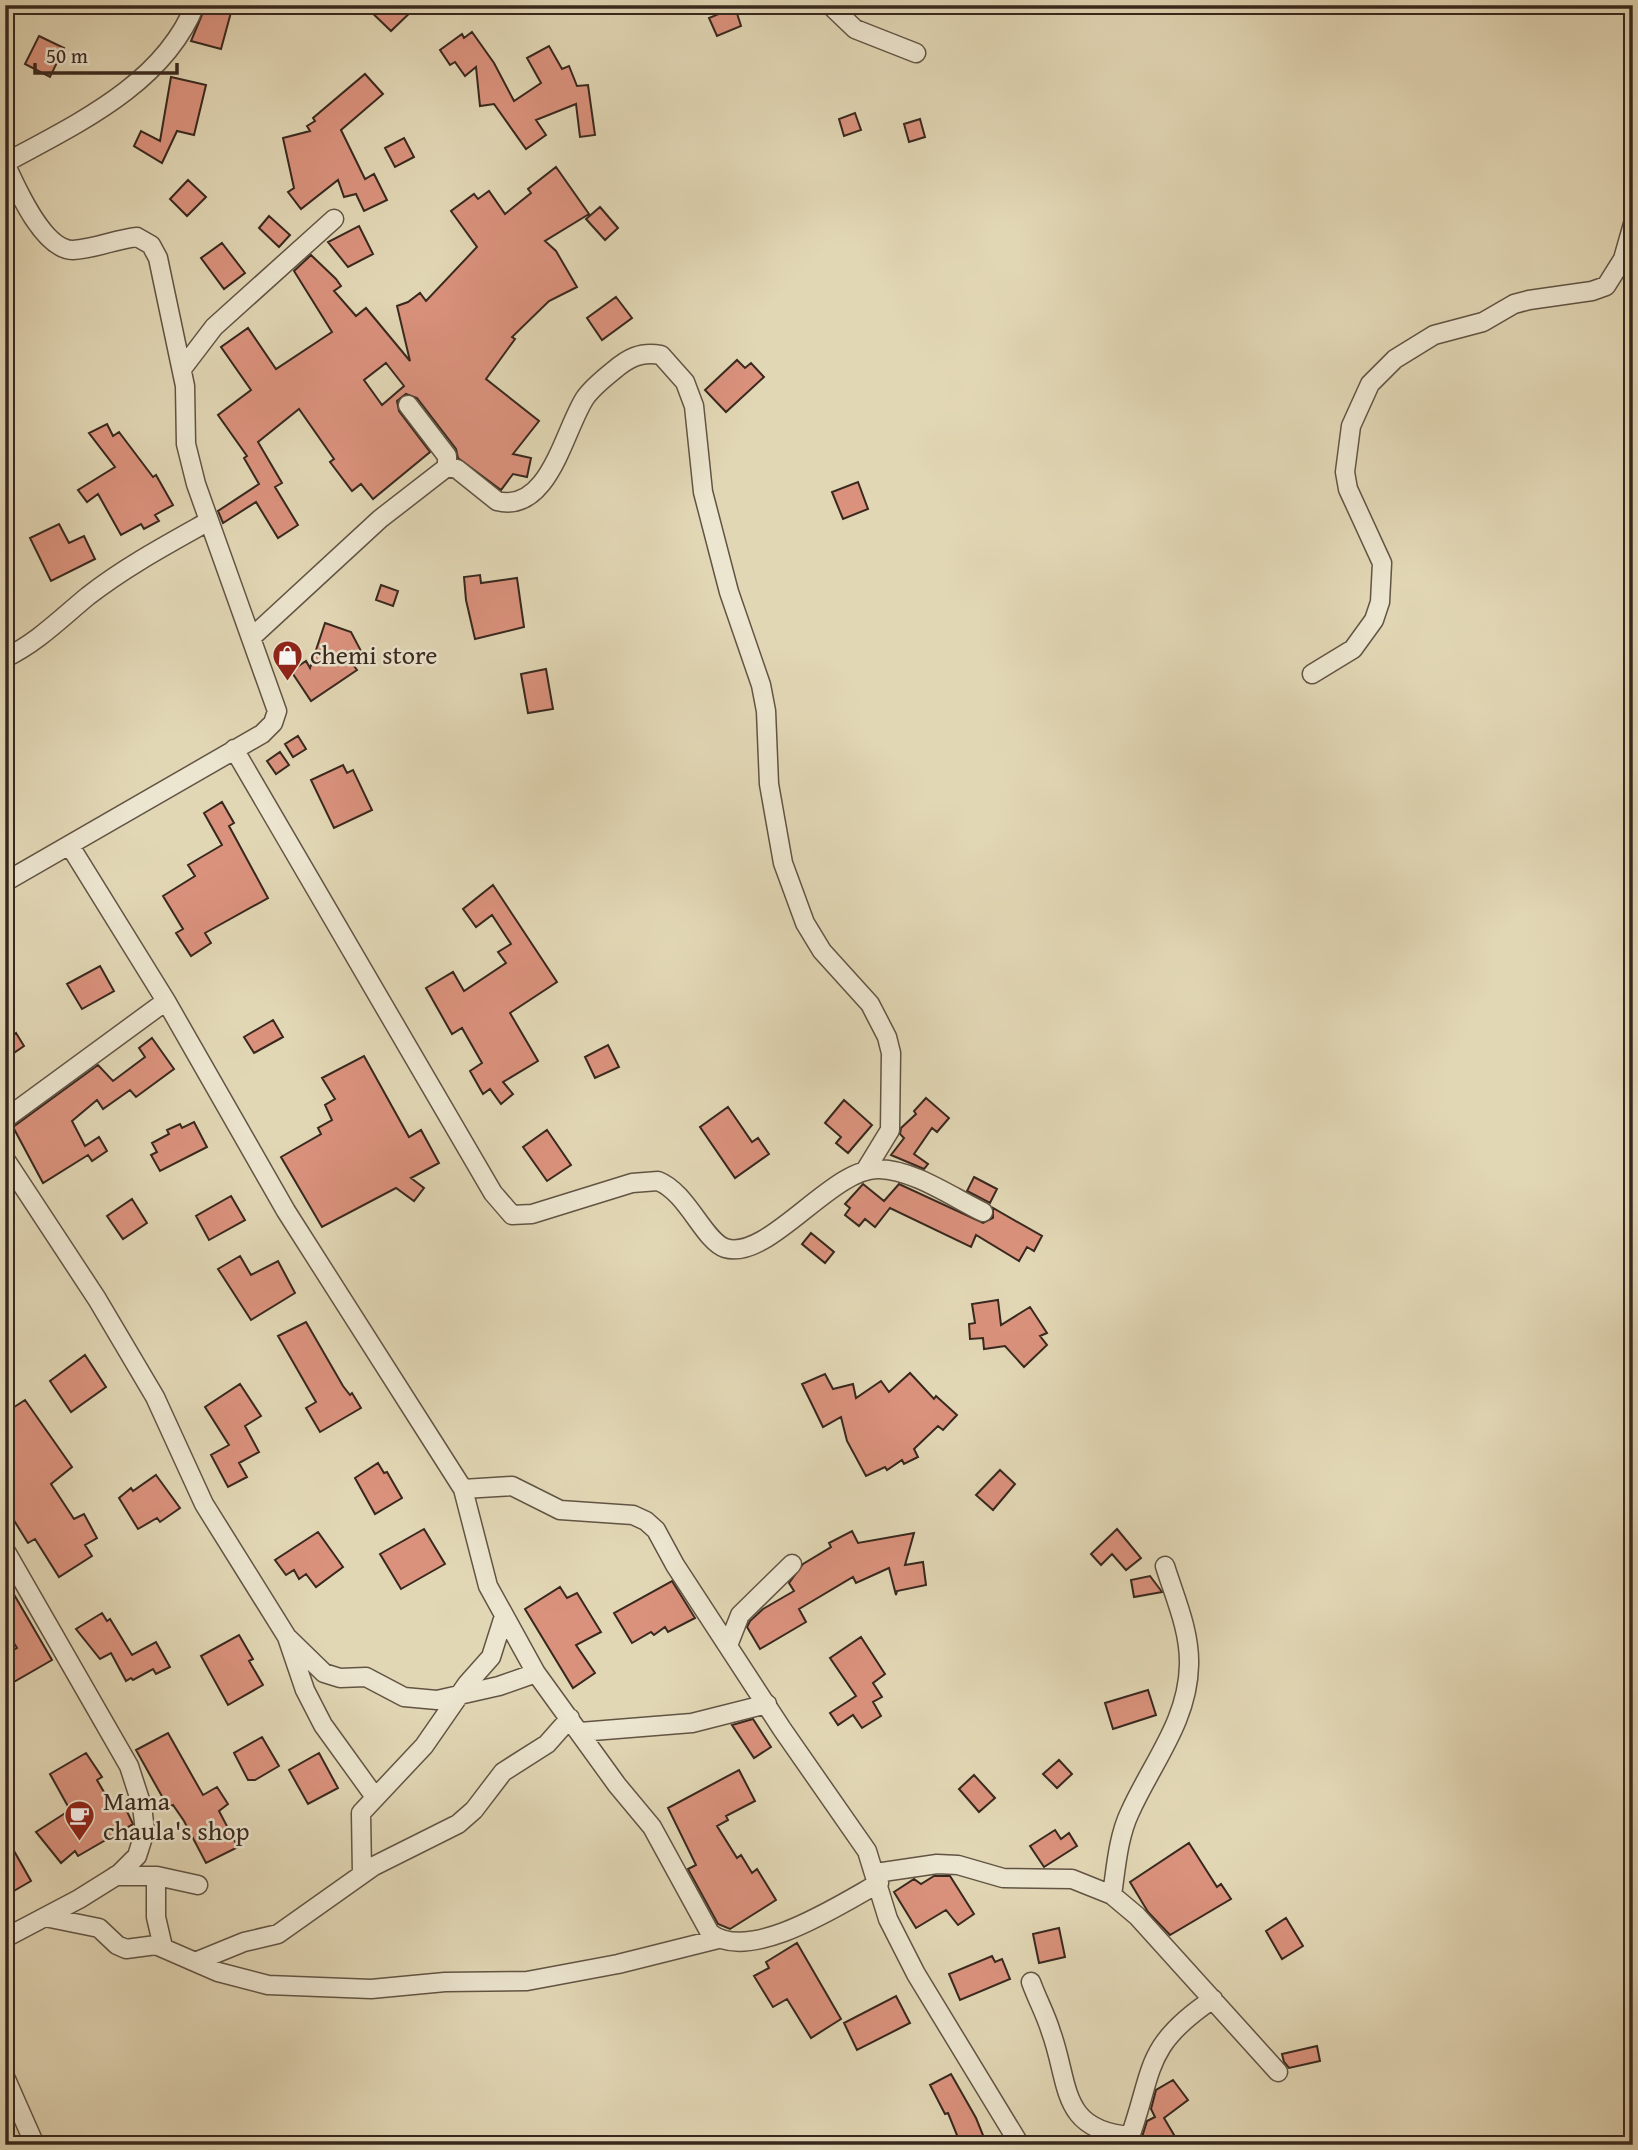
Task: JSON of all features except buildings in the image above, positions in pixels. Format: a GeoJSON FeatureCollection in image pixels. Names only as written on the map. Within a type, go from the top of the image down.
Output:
{"type":"FeatureCollection","features":[{"type":"Feature","properties":{"kind":"street"},"geometry":{"type":"LineString","coordinates":[[5,882],[262,733],[273,723],[277,711],[209,521],[186,444],[182,369],[161,267],[151,245],[137,237],[72,250],[59,246],[32,214],[5,163],[87,116],[137,82],[164,58],[181,37],[195,5]]}},
{"type":"Feature","properties":{"kind":"street"},"geometry":{"type":"LineString","coordinates":[[830,5],[855,29],[916,53]]}},
{"type":"Feature","properties":{"kind":"street"},"geometry":{"type":"LineString","coordinates":[[182,369],[214,327],[334,219]]}},
{"type":"Feature","properties":{"kind":"street"},"geometry":{"type":"LineString","coordinates":[[1312,674],[1353,649],[1374,620],[1380,602],[1382,563],[1348,489],[1345,472],[1351,426],[1370,384],[1395,359],[1434,334],[1483,322],[1522,302],[1592,291],[1606,286],[1623,259],[1633,225]]}},
{"type":"Feature","properties":{"kind":"street"},"geometry":{"type":"LineString","coordinates":[[252,638],[380,519],[447,467],[457,469],[497,501],[523,500],[542,483],[585,398],[618,367],[638,354],[662,355],[685,382],[694,405],[703,492],[729,593],[761,685],[770,794],[783,863],[805,923],[822,951],[870,1004],[882,1023],[891,1054],[890,1130],[865,1171]]}},
{"type":"Feature","properties":{"kind":"street"},"geometry":{"type":"LineString","coordinates":[[408,405],[447,456],[447,467]]}},
{"type":"Feature","properties":{"kind":"street"},"geometry":{"type":"LineString","coordinates":[[5,658],[35,643],[87,597],[130,566],[209,521]]}},
{"type":"Feature","properties":{"kind":"street"},"geometry":{"type":"LineString","coordinates":[[234,749],[493,1193],[512,1214],[532,1214],[632,1183],[658,1181],[686,1204],[718,1244],[736,1249],[758,1242],[832,1189],[865,1171],[878,1168],[893,1171],[983,1212]]}},
{"type":"Feature","properties":{"kind":"street"},"geometry":{"type":"LineString","coordinates":[[70,846],[166,1001],[286,1211],[463,1489],[481,1570],[536,1673],[617,1785],[652,1827],[697,1910],[718,1939]]}},
{"type":"Feature","properties":{"kind":"street"},"geometry":{"type":"LineString","coordinates":[[5,1119],[166,1001]]}},
{"type":"Feature","properties":{"kind":"street"},"geometry":{"type":"LineString","coordinates":[[5,1159],[155,1397],[204,1504],[286,1637],[305,1689],[323,1725],[375,1797]]}},
{"type":"Feature","properties":{"kind":"street"},"geometry":{"type":"LineString","coordinates":[[463,1489],[513,1486],[560,1510],[621,1513],[646,1521],[656,1530],[694,1594],[867,1851],[888,1919],[916,1974],[1020,2145]]}},
{"type":"Feature","properties":{"kind":"street"},"geometry":{"type":"LineString","coordinates":[[5,1550],[129,1766],[142,1806],[145,1831],[137,1856],[115,1877],[5,1938]]}},
{"type":"Feature","properties":{"kind":"street"},"geometry":{"type":"LineString","coordinates":[[729,1643],[740,1615],[792,1564]]}},
{"type":"Feature","properties":{"kind":"street"},"geometry":{"type":"LineString","coordinates":[[1112,1895],[1117,1856],[1129,1814],[1172,1733],[1180,1713],[1189,1666],[1184,1624],[1165,1566]]}},
{"type":"Feature","properties":{"kind":"street"},"geometry":{"type":"LineString","coordinates":[[362,1874],[361,1813],[424,1746],[460,1693],[496,1650],[504,1616]]}},
{"type":"Feature","properties":{"kind":"street"},"geometry":{"type":"LineString","coordinates":[[286,1637],[301,1648],[319,1670],[332,1676],[366,1677],[404,1697],[437,1700],[499,1686],[536,1673]]}},
{"type":"Feature","properties":{"kind":"street"},"geometry":{"type":"LineString","coordinates":[[195,1962],[244,1942],[278,1934],[362,1874],[458,1824],[474,1810],[503,1772],[575,1725],[692,1723],[767,1704]]}},
{"type":"Feature","properties":{"kind":"street"},"geometry":{"type":"LineString","coordinates":[[45,1917],[99,1928],[117,1945],[126,1948],[163,1947],[218,1972],[268,1985],[371,1989],[445,1982],[527,1981],[618,1964],[718,1939],[737,1943],[750,1941],[801,1926],[877,1878],[937,1864],[958,1865],[1003,1878],[1072,1879],[1112,1895],[1137,1916],[1278,2072]]}},
{"type":"Feature","properties":{"kind":"street"},"geometry":{"type":"LineString","coordinates":[[115,1877],[156,1876],[198,1885]]}},
{"type":"Feature","properties":{"kind":"street"},"geometry":{"type":"LineString","coordinates":[[156,1876],[156,1917],[163,1947]]}},
{"type":"Feature","properties":{"kind":"street"},"geometry":{"type":"LineString","coordinates":[[1031,1982],[1052,2032],[1064,2085],[1078,2110],[1091,2127],[1128,2141],[1151,2065],[1162,2042],[1184,2018],[1213,1998]]}},
{"type":"Feature","properties":{"kind":"street"},"geometry":{"type":"LineString","coordinates":[[5,2077],[35,2145]]}},
{"type":"Feature","properties":{"kind":"place","name":"chemi store"},"geometry":{"type":"Point","coordinates":[287,682]}},
{"type":"Feature","properties":{"kind":"place","name":"Mama chaula's shop"},"geometry":{"type":"Point","coordinates":[80,1843]}}]}
